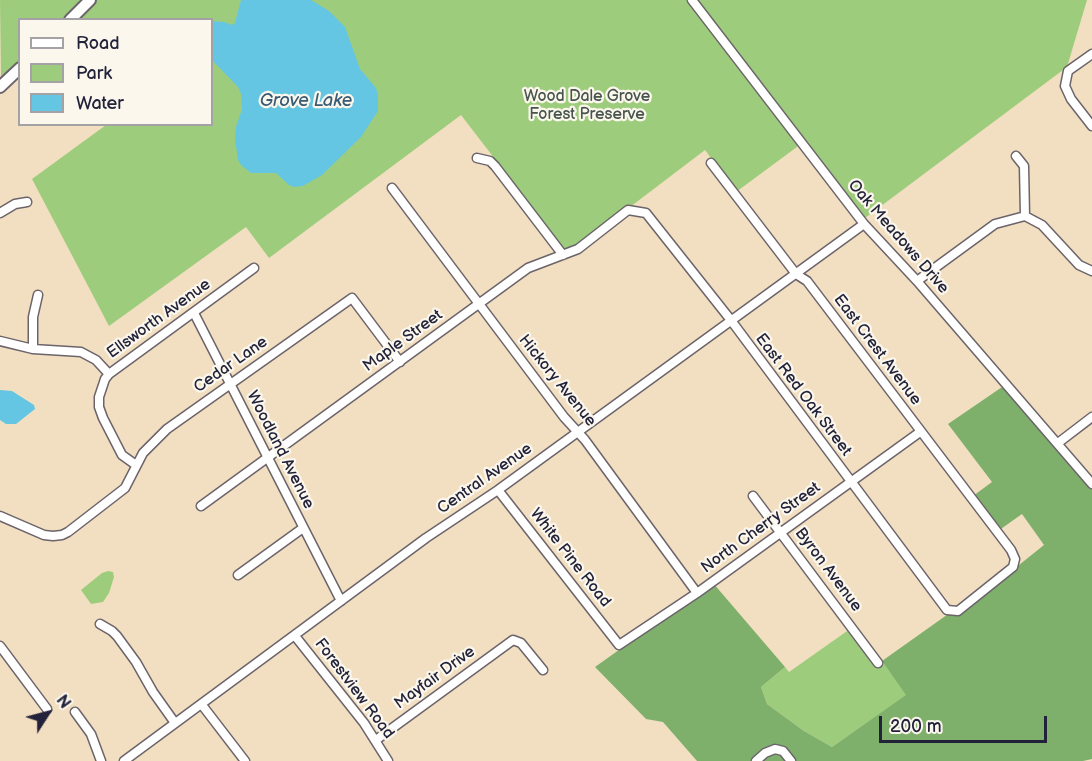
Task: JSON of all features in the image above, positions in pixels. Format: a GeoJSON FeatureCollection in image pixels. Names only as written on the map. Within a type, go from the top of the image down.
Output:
{"type":"FeatureCollection","features":[{"type":"Feature","properties":{"kind":"main road"},"geometry":{"type":"LineString","coordinates":[[72,18],[90,0]]}},
{"type":"Feature","properties":{"kind":"main road"},"geometry":{"type":"LineString","coordinates":[[0,85],[18,70]]}},
{"type":"Feature","properties":{"kind":"street","name":"Oak Meadows Drive"},"geometry":{"type":"LineString","coordinates":[[692,0],[864,224],[917,281],[1092,484]]}},
{"type":"Feature","properties":{"kind":"street"},"geometry":{"type":"LineString","coordinates":[[1092,54],[1068,71],[1065,86],[1071,99],[1092,126]]}},
{"type":"Feature","properties":{"kind":"street"},"geometry":{"type":"LineString","coordinates":[[1016,156],[1024,166],[1025,216]]}},
{"type":"Feature","properties":{"kind":"street"},"geometry":{"type":"LineString","coordinates":[[477,158],[490,161],[495,166],[563,255]]}},
{"type":"Feature","properties":{"kind":"street","name":"East Crest Avenue"},"geometry":{"type":"LineString","coordinates":[[711,163],[796,274],[807,281],[1011,550],[1015,559],[1013,567],[958,611],[947,610]]}},
{"type":"Feature","properties":{"kind":"street","name":"Hickory Avenue"},"geometry":{"type":"LineString","coordinates":[[392,188],[479,305],[585,440],[697,593]]}},
{"type":"Feature","properties":{"kind":"street"},"geometry":{"type":"LineString","coordinates":[[0,213],[15,204],[27,202]]}},
{"type":"Feature","properties":{"kind":"street","name":"Maple Street"},"geometry":{"type":"LineString","coordinates":[[201,506],[528,268],[578,249],[628,210]]}},
{"type":"Feature","properties":{"kind":"street","name":"East Red Oak Street"},"geometry":{"type":"LineString","coordinates":[[628,210],[646,213],[730,320],[947,610]]}},
{"type":"Feature","properties":{"kind":"street"},"geometry":{"type":"LineString","coordinates":[[917,281],[996,224],[1025,216],[1042,225],[1079,265],[1092,271]]}},
{"type":"Feature","properties":{"kind":"street","name":"Central Avenue"},"geometry":{"type":"LineString","coordinates":[[124,761],[426,538],[498,490],[864,224]]}},
{"type":"Feature","properties":{"kind":"street","name":"Ellsworth Avenue"},"geometry":{"type":"LineString","coordinates":[[136,465],[122,455],[99,407],[105,380],[254,268]]}},
{"type":"Feature","properties":{"kind":"street"},"geometry":{"type":"LineString","coordinates":[[33,349],[33,317],[38,295]]}},
{"type":"Feature","properties":{"kind":"street","name":"Cedar Lane"},"geometry":{"type":"LineString","coordinates":[[0,514],[44,535],[53,537],[62,535],[125,488],[143,453],[160,436],[351,298],[400,362]]}},
{"type":"Feature","properties":{"kind":"street","name":"Woodland Avenue"},"geometry":{"type":"LineString","coordinates":[[194,313],[341,601]]}},
{"type":"Feature","properties":{"kind":"street"},"geometry":{"type":"LineString","coordinates":[[0,341],[33,349],[81,352],[96,360],[110,374]]}},
{"type":"Feature","properties":{"kind":"street"},"geometry":{"type":"LineString","coordinates":[[1058,443],[1092,417]]}},
{"type":"Feature","properties":{"kind":"street","name":"North Cherry Street"},"geometry":{"type":"LineString","coordinates":[[619,645],[697,593],[920,432]]}},
{"type":"Feature","properties":{"kind":"street","name":"White Pine Road"},"geometry":{"type":"LineString","coordinates":[[498,490],[619,645]]}},
{"type":"Feature","properties":{"kind":"street","name":"Byron Avenue"},"geometry":{"type":"LineString","coordinates":[[753,496],[878,663]]}},
{"type":"Feature","properties":{"kind":"street"},"geometry":{"type":"LineString","coordinates":[[238,575],[303,528]]}},
{"type":"Feature","properties":{"kind":"street"},"geometry":{"type":"LineString","coordinates":[[100,624],[117,636],[175,723]]}},
{"type":"Feature","properties":{"kind":"street","name":"Forestview Road"},"geometry":{"type":"LineString","coordinates":[[296,636],[376,740],[388,761]]}},
{"type":"Feature","properties":{"kind":"street","name":"Mayfair Drive"},"geometry":{"type":"LineString","coordinates":[[376,740],[513,640],[521,643],[543,670]]}},
{"type":"Feature","properties":{"kind":"street"},"geometry":{"type":"LineString","coordinates":[[0,646],[47,710]]}},
{"type":"Feature","properties":{"kind":"street"},"geometry":{"type":"LineString","coordinates":[[202,705],[245,761]]}},
{"type":"Feature","properties":{"kind":"street"},"geometry":{"type":"LineString","coordinates":[[75,712],[91,734],[101,761]]}},
{"type":"Feature","properties":{"kind":"street"},"geometry":{"type":"LineString","coordinates":[[756,761],[775,748],[783,751],[791,761]]}},
{"type":"Feature","properties":{"kind":"green space"},"geometry":{"type":"Polygon","coordinates":[[[0,0],[83,0],[64,18],[18,18],[18,63],[1,77],[0,0]]]}},
{"type":"Feature","properties":{"kind":"green space","name":"Wood Dale Grove Forest Preserve"},"geometry":{"type":"Polygon","coordinates":[[[95,0],[1087,0],[1067,67],[865,218],[805,141],[736,192],[705,150],[579,244],[565,250],[461,115],[269,258],[246,227],[109,326],[32,179],[105,126],[213,126],[213,18],[77,18],[95,0]]]}},
{"type":"Feature","properties":{"kind":"green space"},"geometry":{"type":"Polygon","coordinates":[[[1005,385],[1092,489],[1092,759],[1083,761],[697,761],[663,722],[646,719],[595,667],[713,583],[785,667],[761,687],[767,704],[804,731],[832,747],[906,695],[882,661],[951,612],[959,613],[1044,545],[1022,514],[998,531],[973,496],[992,482],[948,424],[1005,385]]]}},
{"type":"Feature","properties":{"kind":"green space"},"geometry":{"type":"Polygon","coordinates":[[[113,572],[114,577],[109,593],[103,602],[91,604],[81,590],[102,573],[113,572]]]}},
{"type":"Feature","properties":{"kind":"green space"},"geometry":{"type":"Polygon","coordinates":[[[850,629],[878,665],[882,661],[907,695],[832,747],[804,731],[767,704],[761,687],[785,667],[789,672],[850,629]]]}},
{"type":"Feature","properties":{"kind":"water","name":"Grove Lake"},"geometry":{"type":"Polygon","coordinates":[[[241,0],[311,0],[329,11],[345,27],[360,69],[376,88],[378,111],[361,137],[322,175],[303,186],[289,185],[276,173],[251,173],[238,160],[235,139],[242,109],[241,94],[238,87],[213,61],[213,21],[232,25],[235,23],[241,0]]]}},
{"type":"Feature","properties":{"kind":"water"},"geometry":{"type":"Polygon","coordinates":[[[0,390],[12,391],[34,405],[35,409],[16,424],[6,424],[0,420],[0,390]]]}}]}
